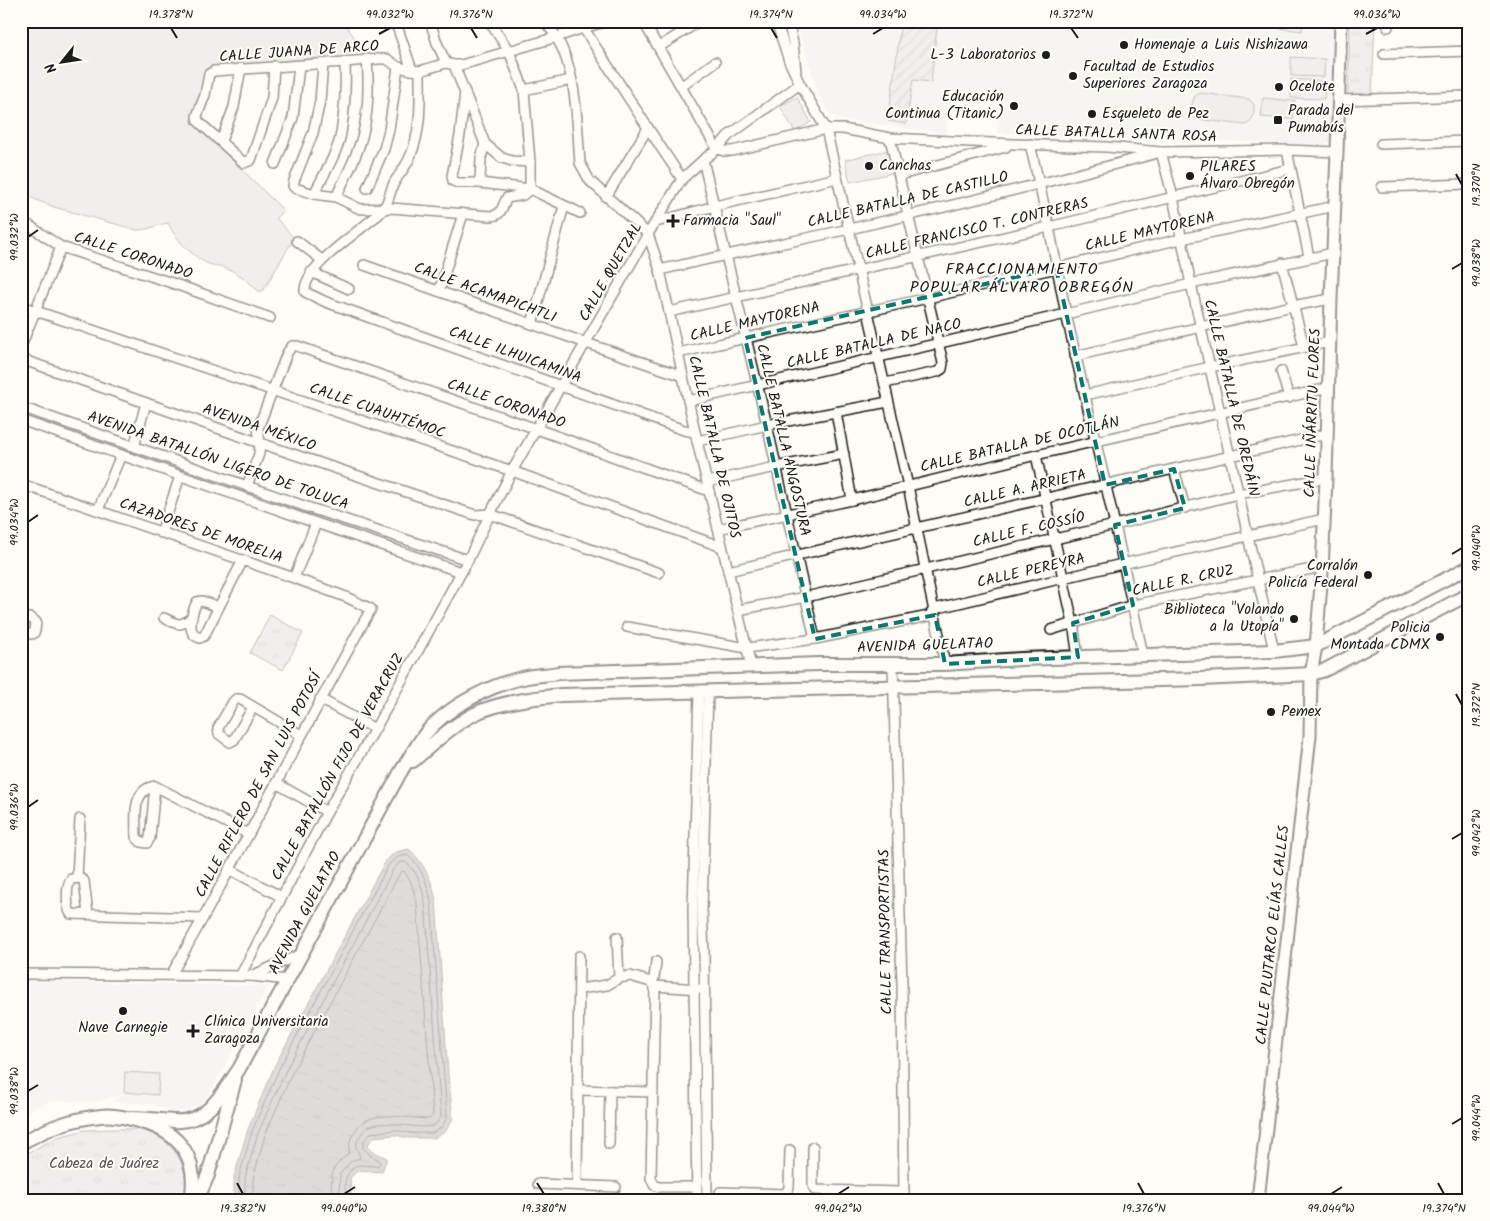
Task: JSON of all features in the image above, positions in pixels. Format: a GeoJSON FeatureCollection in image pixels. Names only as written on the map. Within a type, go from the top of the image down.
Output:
{"type":"FeatureCollection","features":[{"type":"Feature","properties":{"kind":"main road","name":"AVENIDA GUELATAO"},"geometry":{"type":"LineString","coordinates":[[131,1118],[188,1120],[200,1116],[218,1099],[239,1069],[400,773],[426,734],[447,714],[473,697],[502,684],[528,677],[558,673],[819,664],[945,664],[1021,659],[1274,651],[1316,646],[1469,567]]}},
{"type":"Feature","properties":{"kind":"main road","name":"AVENIDA GUELATAO"},"geometry":{"type":"LineString","coordinates":[[400,773],[443,735],[480,711],[530,698],[561,695],[1201,679],[1311,674],[1325,670],[1469,594]]}},
{"type":"Feature","properties":{"kind":"main road","name":"AVENIDA GUELATAO"},"geometry":{"type":"LineString","coordinates":[[195,1200],[208,1175],[239,1069]]}},
{"type":"Feature","properties":{"kind":"main road"},"geometry":{"type":"LineString","coordinates":[[21,1143],[66,1122],[100,1116],[131,1118],[152,1124],[163,1130],[182,1146],[189,1158],[194,1184],[191,1200]]}},
{"type":"Feature","properties":{"kind":"street"},"geometry":{"type":"LineString","coordinates":[[349,290],[311,272],[322,260],[385,208],[394,184],[409,159],[420,122],[416,70],[398,29],[392,21]]}},
{"type":"Feature","properties":{"kind":"street"},"geometry":{"type":"LineString","coordinates":[[430,21],[437,43],[454,64],[485,144],[502,158],[512,161],[530,162]]}},
{"type":"Feature","properties":{"kind":"street"},"geometry":{"type":"LineString","coordinates":[[323,64],[320,101],[313,133],[293,186],[314,194],[336,197],[360,209],[385,208],[463,214],[495,220],[507,198],[523,195],[530,189],[530,162],[524,90],[509,51],[489,21]]}},
{"type":"Feature","properties":{"kind":"street"},"geometry":{"type":"LineString","coordinates":[[544,21],[557,37],[568,66],[578,120],[580,163],[590,181],[648,234]]}},
{"type":"Feature","properties":{"kind":"street","name":"CALLE JUANA DE ARCO"},"geometry":{"type":"LineString","coordinates":[[221,141],[197,120],[210,72],[367,59],[387,59],[398,67],[416,70],[454,64],[509,51],[557,37],[581,24],[609,21]]}},
{"type":"Feature","properties":{"kind":"street"},"geometry":{"type":"LineString","coordinates":[[643,21],[717,149]]}},
{"type":"Feature","properties":{"kind":"street"},"geometry":{"type":"LineString","coordinates":[[776,21],[789,62],[826,129],[908,486],[945,664]]}},
{"type":"Feature","properties":{"kind":"street"},"geometry":{"type":"LineString","coordinates":[[788,21],[798,80]]}},
{"type":"Feature","properties":{"kind":"street","name":"CALLE IÑÁRRITU FLORES"},"geometry":{"type":"LineString","coordinates":[[1311,674],[1316,646],[1322,567],[1341,21]]}},
{"type":"Feature","properties":{"kind":"street"},"geometry":{"type":"LineString","coordinates":[[659,47],[699,22]]}},
{"type":"Feature","properties":{"kind":"street"},"geometry":{"type":"LineString","coordinates":[[581,24],[682,179]]}},
{"type":"Feature","properties":{"kind":"street"},"geometry":{"type":"LineString","coordinates":[[1384,54],[1469,51]]}},
{"type":"Feature","properties":{"kind":"street"},"geometry":{"type":"LineString","coordinates":[[336,197],[354,159],[363,134],[369,87],[367,59]]}},
{"type":"Feature","properties":{"kind":"street"},"geometry":{"type":"LineString","coordinates":[[314,194],[341,134],[346,86],[345,62]]}},
{"type":"Feature","properties":{"kind":"street"},"geometry":{"type":"LineString","coordinates":[[682,86],[716,62]]}},
{"type":"Feature","properties":{"kind":"street"},"geometry":{"type":"LineString","coordinates":[[241,68],[234,107],[221,141],[242,161],[247,163],[252,160],[269,111],[272,98],[274,66]]}},
{"type":"Feature","properties":{"kind":"street"},"geometry":{"type":"LineString","coordinates":[[275,164],[293,118],[299,66]]}},
{"type":"Feature","properties":{"kind":"street"},"geometry":{"type":"LineString","coordinates":[[366,188],[384,149],[389,130],[398,67]]}},
{"type":"Feature","properties":{"kind":"street"},"geometry":{"type":"LineString","coordinates":[[524,90],[571,80]]}},
{"type":"Feature","properties":{"kind":"street","name":"CALLE QUETZAL"},"geometry":{"type":"LineString","coordinates":[[461,572],[512,471],[648,234],[682,179],[717,149],[728,136],[798,80]]}},
{"type":"Feature","properties":{"kind":"street"},"geometry":{"type":"LineString","coordinates":[[465,92],[452,178],[455,182],[530,189],[580,213]]}},
{"type":"Feature","properties":{"kind":"street"},"geometry":{"type":"LineString","coordinates":[[1339,100],[1469,96]]}},
{"type":"Feature","properties":{"kind":"street"},"geometry":{"type":"LineString","coordinates":[[606,197],[648,128]]}},
{"type":"Feature","properties":{"kind":"street","name":"CALLE BATALLA SANTA ROSA"},"geometry":{"type":"LineString","coordinates":[[717,149],[732,151],[826,129],[843,129],[890,138],[1107,147],[1161,152],[1287,150],[1337,152]]}},
{"type":"Feature","properties":{"kind":"street"},"geometry":{"type":"LineString","coordinates":[[884,383],[937,372],[942,368],[943,363],[890,138]]}},
{"type":"Feature","properties":{"kind":"street"},"geometry":{"type":"LineString","coordinates":[[1381,144],[1469,141]]}},
{"type":"Feature","properties":{"kind":"street"},"geometry":{"type":"LineString","coordinates":[[480,183],[481,158],[485,144]]}},
{"type":"Feature","properties":{"kind":"street"},"geometry":{"type":"LineString","coordinates":[[900,175],[1013,144]]}},
{"type":"Feature","properties":{"kind":"street"},"geometry":{"type":"LineString","coordinates":[[1030,144],[1066,314],[1115,525],[1122,564],[1133,605],[1142,655]]}},
{"type":"Feature","properties":{"kind":"street"},"geometry":{"type":"LineString","coordinates":[[1287,150],[1309,257]]}},
{"type":"Feature","properties":{"kind":"street","name":"CALLE BATALLA DE CASTILLO"},"geometry":{"type":"LineString","coordinates":[[660,270],[726,254],[848,229],[1040,184],[1161,152]]}},
{"type":"Feature","properties":{"kind":"street","name":"CALLE BATALLA DE OREDÁIN"},"geometry":{"type":"LineString","coordinates":[[1161,152],[1173,197],[1274,651]]}},
{"type":"Feature","properties":{"kind":"street","name":"CALLE BATALLA ANGOSTURA"},"geometry":{"type":"LineString","coordinates":[[702,160],[737,297],[815,639]]}},
{"type":"Feature","properties":{"kind":"street","name":"CALLE FRANCISCO T. CONTRERAS"},"geometry":{"type":"LineString","coordinates":[[669,312],[1049,227],[1290,169]]}},
{"type":"Feature","properties":{"kind":"street"},"geometry":{"type":"LineString","coordinates":[[656,222],[715,206],[837,178]]}},
{"type":"Feature","properties":{"kind":"street"},"geometry":{"type":"LineString","coordinates":[[1382,187],[1469,184]]}},
{"type":"Feature","properties":{"kind":"street"},"geometry":{"type":"LineString","coordinates":[[532,324],[564,206]]}},
{"type":"Feature","properties":{"kind":"street","name":"CALLE MAYTORENA"},"geometry":{"type":"LineString","coordinates":[[678,353],[928,298],[1300,212],[1335,206]]}},
{"type":"Feature","properties":{"kind":"street"},"geometry":{"type":"LineString","coordinates":[[439,291],[463,214]]}},
{"type":"Feature","properties":{"kind":"street","name":"CALLE CORONADO"},"geometry":{"type":"LineString","coordinates":[[21,220],[61,247],[172,283],[270,318]]}},
{"type":"Feature","properties":{"kind":"street","name":"CALLE BATALLA DE OJITOS"},"geometry":{"type":"LineString","coordinates":[[648,234],[660,270],[696,436],[751,666]]}},
{"type":"Feature","properties":{"kind":"street"},"geometry":{"type":"LineString","coordinates":[[297,241],[322,260]]}},
{"type":"Feature","properties":{"kind":"street"},"geometry":{"type":"LineString","coordinates":[[21,346],[61,247]]}},
{"type":"Feature","properties":{"kind":"street","name":"CALLE BATALLA DE NACO"},"geometry":{"type":"LineString","coordinates":[[688,401],[1332,253]]}},
{"type":"Feature","properties":{"kind":"street"},"geometry":{"type":"LineString","coordinates":[[1282,263],[1304,346]]}},
{"type":"Feature","properties":{"kind":"street","name":"CALLE ACAMAPICHTLI"},"geometry":{"type":"LineString","coordinates":[[364,264],[683,376]]}},
{"type":"Feature","properties":{"kind":"street","name":"CALLE ILHUICAMINA"},"geometry":{"type":"LineString","coordinates":[[311,272],[305,286],[305,292],[326,302],[684,430],[696,436]]}},
{"type":"Feature","properties":{"kind":"street"},"geometry":{"type":"LineString","coordinates":[[1076,356],[1330,298]]}},
{"type":"Feature","properties":{"kind":"street","name":"CALLE CUAUHTÉMOC"},"geometry":{"type":"LineString","coordinates":[[21,306],[512,471],[722,546]]}},
{"type":"Feature","properties":{"kind":"street"},"geometry":{"type":"LineString","coordinates":[[1085,395],[1210,366],[1330,342]]}},
{"type":"Feature","properties":{"kind":"street","name":"CALLE CORONADO"},"geometry":{"type":"LineString","coordinates":[[273,390],[287,353],[292,346],[302,347],[708,487]]}},
{"type":"Feature","properties":{"kind":"street","name":"AVENIDA MÉXICO"},"geometry":{"type":"LineString","coordinates":[[21,359],[260,443],[475,515],[490,514],[659,573]]}},
{"type":"Feature","properties":{"kind":"street"},"geometry":{"type":"LineString","coordinates":[[1282,371],[1288,398]]}},
{"type":"Feature","properties":{"kind":"street","name":"CALLE BATALLA DE OCOTLÁN"},"geometry":{"type":"LineString","coordinates":[[718,529],[852,500],[1036,454],[1328,388]]}},
{"type":"Feature","properties":{"kind":"street"},"geometry":{"type":"LineString","coordinates":[[247,486],[259,454],[258,428],[273,390]]}},
{"type":"Feature","properties":{"kind":"street"},"geometry":{"type":"LineString","coordinates":[[696,436],[767,426],[888,402]]}},
{"type":"Feature","properties":{"kind":"street"},"geometry":{"type":"LineString","coordinates":[[134,447],[146,403]]}},
{"type":"Feature","properties":{"kind":"street","name":"AVENIDA BATALLÓN LIGERO DE TOLUCA"},"geometry":{"type":"LineString","coordinates":[[21,407],[406,541],[468,560]]}},
{"type":"Feature","properties":{"kind":"street"},"geometry":{"type":"LineString","coordinates":[[836,412],[852,500]]}},
{"type":"Feature","properties":{"kind":"street","name":"AVENIDA BATALLÓN LIGERO DE TOLUCA"},"geometry":{"type":"LineString","coordinates":[[21,420],[316,524],[461,572]]}},
{"type":"Feature","properties":{"kind":"street","name":"CALLE A. ARRIETA"},"geometry":{"type":"LineString","coordinates":[[728,571],[1327,434]]}},
{"type":"Feature","properties":{"kind":"street"},"geometry":{"type":"LineString","coordinates":[[708,487],[776,467],[844,454]]}},
{"type":"Feature","properties":{"kind":"street"},"geometry":{"type":"LineString","coordinates":[[1036,454],[1073,623],[1078,658]]}},
{"type":"Feature","properties":{"kind":"street"},"geometry":{"type":"LineString","coordinates":[[98,510],[121,455]]}},
{"type":"Feature","properties":{"kind":"street"},"geometry":{"type":"LineString","coordinates":[[1174,469],[1185,508]]}},
{"type":"Feature","properties":{"kind":"street"},"geometry":{"type":"LineString","coordinates":[[161,533],[180,476]]}},
{"type":"Feature","properties":{"kind":"street","name":"CALLE F. COSSÍO"},"geometry":{"type":"LineString","coordinates":[[738,610],[1115,525],[1238,494],[1326,478]]}},
{"type":"Feature","properties":{"kind":"street","name":"CAZADORES DE MORELIA"},"geometry":{"type":"LineString","coordinates":[[21,484],[294,578],[346,597],[371,609]]}},
{"type":"Feature","properties":{"kind":"street","name":"CALLE PEREYRA"},"geometry":{"type":"LineString","coordinates":[[747,648],[815,639],[929,616],[934,609],[1122,564],[1324,519]]}},
{"type":"Feature","properties":{"kind":"street"},"geometry":{"type":"LineString","coordinates":[[294,578],[316,524]]}},
{"type":"Feature","properties":{"kind":"street"},"geometry":{"type":"LineString","coordinates":[[401,552],[406,541]]}},
{"type":"Feature","properties":{"kind":"street"},"geometry":{"type":"LineString","coordinates":[[218,607],[200,601],[196,604],[191,627],[196,637],[204,636],[243,560]]}},
{"type":"Feature","properties":{"kind":"street","name":"CALLE R. CRUZ"},"geometry":{"type":"LineString","coordinates":[[1051,630],[1133,605],[1322,567]]}},
{"type":"Feature","properties":{"kind":"street","name":"CALLE BATALLÓN FIJO DE VERACRUZ"},"geometry":{"type":"LineString","coordinates":[[240,976],[327,812],[461,572]]}},
{"type":"Feature","properties":{"kind":"street","name":"CALLE RIFLERO DE SAN LUIS POTOSÍ"},"geometry":{"type":"LineString","coordinates":[[171,975],[276,783],[320,698],[371,609]]}},
{"type":"Feature","properties":{"kind":"street"},"geometry":{"type":"LineString","coordinates":[[164,618],[176,624],[181,624],[186,623],[192,617]]}},
{"type":"Feature","properties":{"kind":"street"},"geometry":{"type":"LineString","coordinates":[[21,618],[32,618],[36,622],[33,634],[21,634]]}},
{"type":"Feature","properties":{"kind":"street"},"geometry":{"type":"LineString","coordinates":[[628,627],[747,648]]}},
{"type":"Feature","properties":{"kind":"street","name":"CALLE TRANSPORTISTAS"},"geometry":{"type":"LineString","coordinates":[[893,664],[902,985],[904,1196]]}},
{"type":"Feature","properties":{"kind":"street","name":"CALLE PLUTARCO ELÍAS CALLES"},"geometry":{"type":"LineString","coordinates":[[1258,1200],[1310,736],[1311,674]]}},
{"type":"Feature","properties":{"kind":"street"},"geometry":{"type":"LineString","coordinates":[[703,691],[698,910],[694,952],[699,989],[701,1102],[707,1200]]}},
{"type":"Feature","properties":{"kind":"street"},"geometry":{"type":"LineString","coordinates":[[320,698],[375,729]]}},
{"type":"Feature","properties":{"kind":"street"},"geometry":{"type":"LineString","coordinates":[[253,707],[234,740],[230,742],[219,734],[218,728],[235,700],[240,699],[300,735]]}},
{"type":"Feature","properties":{"kind":"street"},"geometry":{"type":"LineString","coordinates":[[276,783],[327,812]]}},
{"type":"Feature","properties":{"kind":"street"},"geometry":{"type":"LineString","coordinates":[[155,786],[150,838],[147,843],[138,840],[136,837],[136,806],[142,794],[149,787],[155,786],[248,834]]}},
{"type":"Feature","properties":{"kind":"street"},"geometry":{"type":"LineString","coordinates":[[77,878],[80,819]]}},
{"type":"Feature","properties":{"kind":"street"},"geometry":{"type":"LineString","coordinates":[[229,869],[282,897]]}},
{"type":"Feature","properties":{"kind":"street"},"geometry":{"type":"LineString","coordinates":[[88,914],[85,883],[83,879],[71,879],[69,881],[68,910],[73,915],[203,918]]}},
{"type":"Feature","properties":{"kind":"street"},"geometry":{"type":"LineString","coordinates":[[698,910],[704,952],[699,989]]}},
{"type":"Feature","properties":{"kind":"street"},"geometry":{"type":"LineString","coordinates":[[617,937],[619,978]]}},
{"type":"Feature","properties":{"kind":"street"},"geometry":{"type":"LineString","coordinates":[[694,952],[704,952]]}},
{"type":"Feature","properties":{"kind":"street"},"geometry":{"type":"LineString","coordinates":[[251,976],[301,954]]}},
{"type":"Feature","properties":{"kind":"street"},"geometry":{"type":"LineString","coordinates":[[577,1185],[579,956]]}},
{"type":"Feature","properties":{"kind":"street"},"geometry":{"type":"LineString","coordinates":[[656,962],[653,984],[651,1178],[652,1182],[659,1187],[696,1187]]}},
{"type":"Feature","properties":{"kind":"street"},"geometry":{"type":"LineString","coordinates":[[21,974],[251,976],[288,980]]}},
{"type":"Feature","properties":{"kind":"street"},"geometry":{"type":"LineString","coordinates":[[579,989],[607,985],[619,978],[630,976],[653,984],[699,989]]}},
{"type":"Feature","properties":{"kind":"street"},"geometry":{"type":"LineString","coordinates":[[578,1090],[653,1092]]}},
{"type":"Feature","properties":{"kind":"street"},"geometry":{"type":"LineString","coordinates":[[609,1144],[610,1091]]}},
{"type":"Feature","properties":{"kind":"street"},"geometry":{"type":"LineString","coordinates":[[697,1200],[696,1187],[701,1102]]}},
{"type":"Feature","properties":{"kind":"street"},"geometry":{"type":"LineString","coordinates":[[813,1147],[813,1186],[815,1190],[904,1196]]}},
{"type":"Feature","properties":{"kind":"street"},"geometry":{"type":"LineString","coordinates":[[720,1192],[786,1197],[789,1187],[790,1150]]}},
{"type":"Feature","properties":{"kind":"street"},"geometry":{"type":"LineString","coordinates":[[538,1184],[616,1187]]}},
{"type":"Feature","properties":{"kind":"highlighted area"},"geometry":{"type":"Polygon","coordinates":[[[1056,268],[1105,485],[1174,469],[1185,508],[1115,525],[1133,605],[1073,623],[1078,657],[945,664],[935,615],[815,639],[745,338],[1056,268]]]}},
{"type":"Feature","properties":{"kind":"shaded area","name":"Facultad de Estudios Superiores Zaragoza"},"geometry":{"type":"Polygon","coordinates":[[[796,21],[1335,21],[1330,140],[1325,145],[997,133],[1002,98],[951,92],[946,133],[844,120],[830,114],[819,96],[796,21]]]}},
{"type":"Feature","properties":{"kind":"shaded area"},"geometry":{"type":"Polygon","coordinates":[[[21,981],[268,986],[209,1095],[195,1107],[185,1111],[173,1112],[152,1104],[114,1102],[115,1096],[97,1102],[46,1102],[21,1114],[21,981]]]}},
{"type":"Feature","properties":{"kind":"green space"},"geometry":{"type":"Polygon","coordinates":[[[21,21],[343,21],[367,56],[207,69],[193,121],[283,210],[276,218],[294,238],[263,291],[258,291],[246,279],[232,271],[198,258],[178,240],[168,223],[137,230],[54,207],[29,197],[21,179],[21,21]]]}},
{"type":"Feature","properties":{"kind":"green space"},"geometry":{"type":"Polygon","coordinates":[[[1224,21],[1303,21],[1302,31],[1224,21]]]}},
{"type":"Feature","properties":{"kind":"green space"},"geometry":{"type":"Polygon","coordinates":[[[1350,21],[1375,21],[1372,95],[1348,95],[1350,21]]]}},
{"type":"Feature","properties":{"kind":"green space"},"geometry":{"type":"Polygon","coordinates":[[[901,22],[937,27],[931,82],[913,80],[906,124],[888,121],[901,22]]]}},
{"type":"Feature","properties":{"kind":"green space"},"geometry":{"type":"Polygon","coordinates":[[[1291,57],[1325,59],[1324,77],[1291,76],[1291,57]]]}},
{"type":"Feature","properties":{"kind":"green space"},"geometry":{"type":"Polygon","coordinates":[[[1291,79],[1325,81],[1324,99],[1291,98],[1291,79]]]}},
{"type":"Feature","properties":{"kind":"green space"},"geometry":{"type":"Polygon","coordinates":[[[1200,93],[1249,99],[1254,105],[1252,119],[1245,125],[1196,119],[1192,115],[1192,105],[1194,97],[1200,93]]]}},
{"type":"Feature","properties":{"kind":"green space"},"geometry":{"type":"Polygon","coordinates":[[[797,97],[811,122],[795,132],[780,106],[797,97]]]}},
{"type":"Feature","properties":{"kind":"green space"},"geometry":{"type":"Polygon","coordinates":[[[1263,98],[1295,101],[1293,119],[1261,117],[1263,98]]]}},
{"type":"Feature","properties":{"kind":"green space","name":"Canchas"},"geometry":{"type":"Polygon","coordinates":[[[888,150],[893,173],[850,182],[845,160],[888,150]]]}},
{"type":"Feature","properties":{"kind":"green space"},"geometry":{"type":"Polygon","coordinates":[[[270,615],[303,633],[283,670],[250,653],[270,615]]]}},
{"type":"Feature","properties":{"kind":"green space"},"geometry":{"type":"Polygon","coordinates":[[[125,1072],[159,1074],[158,1095],[124,1092],[125,1072]]]}},
{"type":"Feature","properties":{"kind":"green space","name":"Cabeza de Juárez"},"geometry":{"type":"Polygon","coordinates":[[[85,1130],[139,1130],[161,1138],[174,1150],[183,1166],[185,1175],[186,1187],[182,1200],[21,1200],[21,1156],[58,1137],[85,1130]]]}},
{"type":"Feature","properties":{"kind":"water"},"geometry":{"type":"Polygon","coordinates":[[[409,849],[427,872],[436,900],[448,1074],[453,1118],[446,1131],[435,1138],[409,1138],[395,1135],[373,1137],[367,1146],[374,1152],[387,1158],[382,1172],[358,1170],[350,1178],[351,1200],[234,1200],[234,1177],[248,1129],[275,1065],[386,860],[396,852],[409,849]]]}},
{"type":"Feature","properties":{"kind":"place","name":"Homenaje a Luis Nishizawa"},"geometry":{"type":"Point","coordinates":[1124,45]}},
{"type":"Feature","properties":{"kind":"place","name":"L-3 Laboratorios"},"geometry":{"type":"Point","coordinates":[1046,55]}},
{"type":"Feature","properties":{"kind":"place","name":"Facultad de Estudios Superiores Zaragoza"},"geometry":{"type":"Point","coordinates":[1073,76]}},
{"type":"Feature","properties":{"kind":"place","name":"Ocelote"},"geometry":{"type":"Point","coordinates":[1279,87]}},
{"type":"Feature","properties":{"kind":"place","name":"Educación Continua (Titanic)"},"geometry":{"type":"Point","coordinates":[1014,106]}},
{"type":"Feature","properties":{"kind":"place","name":"Esqueleto de Pez"},"geometry":{"type":"Point","coordinates":[1092,114]}},
{"type":"Feature","properties":{"kind":"place","name":"Parada del Pumabús"},"geometry":{"type":"Point","coordinates":[1278,120]}},
{"type":"Feature","properties":{"kind":"place","name":"Canchas"},"geometry":{"type":"Point","coordinates":[869,166]}},
{"type":"Feature","properties":{"kind":"place","name":"PILARES Álvaro Obregón"},"geometry":{"type":"Point","coordinates":[1190,176]}},
{"type":"Feature","properties":{"kind":"place","name":"Farmacia \"Saul\""},"geometry":{"type":"Point","coordinates":[673,221]}},
{"type":"Feature","properties":{"kind":"place","name":"Corralón Policía Federal"},"geometry":{"type":"Point","coordinates":[1368,575]}},
{"type":"Feature","properties":{"kind":"place","name":"Biblioteca \"Volando a la Utopía\""},"geometry":{"type":"Point","coordinates":[1294,619]}},
{"type":"Feature","properties":{"kind":"place","name":"Policia Montada CDMX"},"geometry":{"type":"Point","coordinates":[1440,637]}},
{"type":"Feature","properties":{"kind":"place","name":"Pemex"},"geometry":{"type":"Point","coordinates":[1271,712]}},
{"type":"Feature","properties":{"kind":"place","name":"Nave Carnegie"},"geometry":{"type":"Point","coordinates":[123,1011]}},
{"type":"Feature","properties":{"kind":"place","name":"Clínica Universitaria Zaragoza"},"geometry":{"type":"Point","coordinates":[193,1031]}},
{"type":"Feature","properties":{"kind":"district","name":"FRACCIONAMIENTO POPULAR ÁLVARO OBREGÓN"},"geometry":{"type":"Point","coordinates":[1022,278]}}]}
